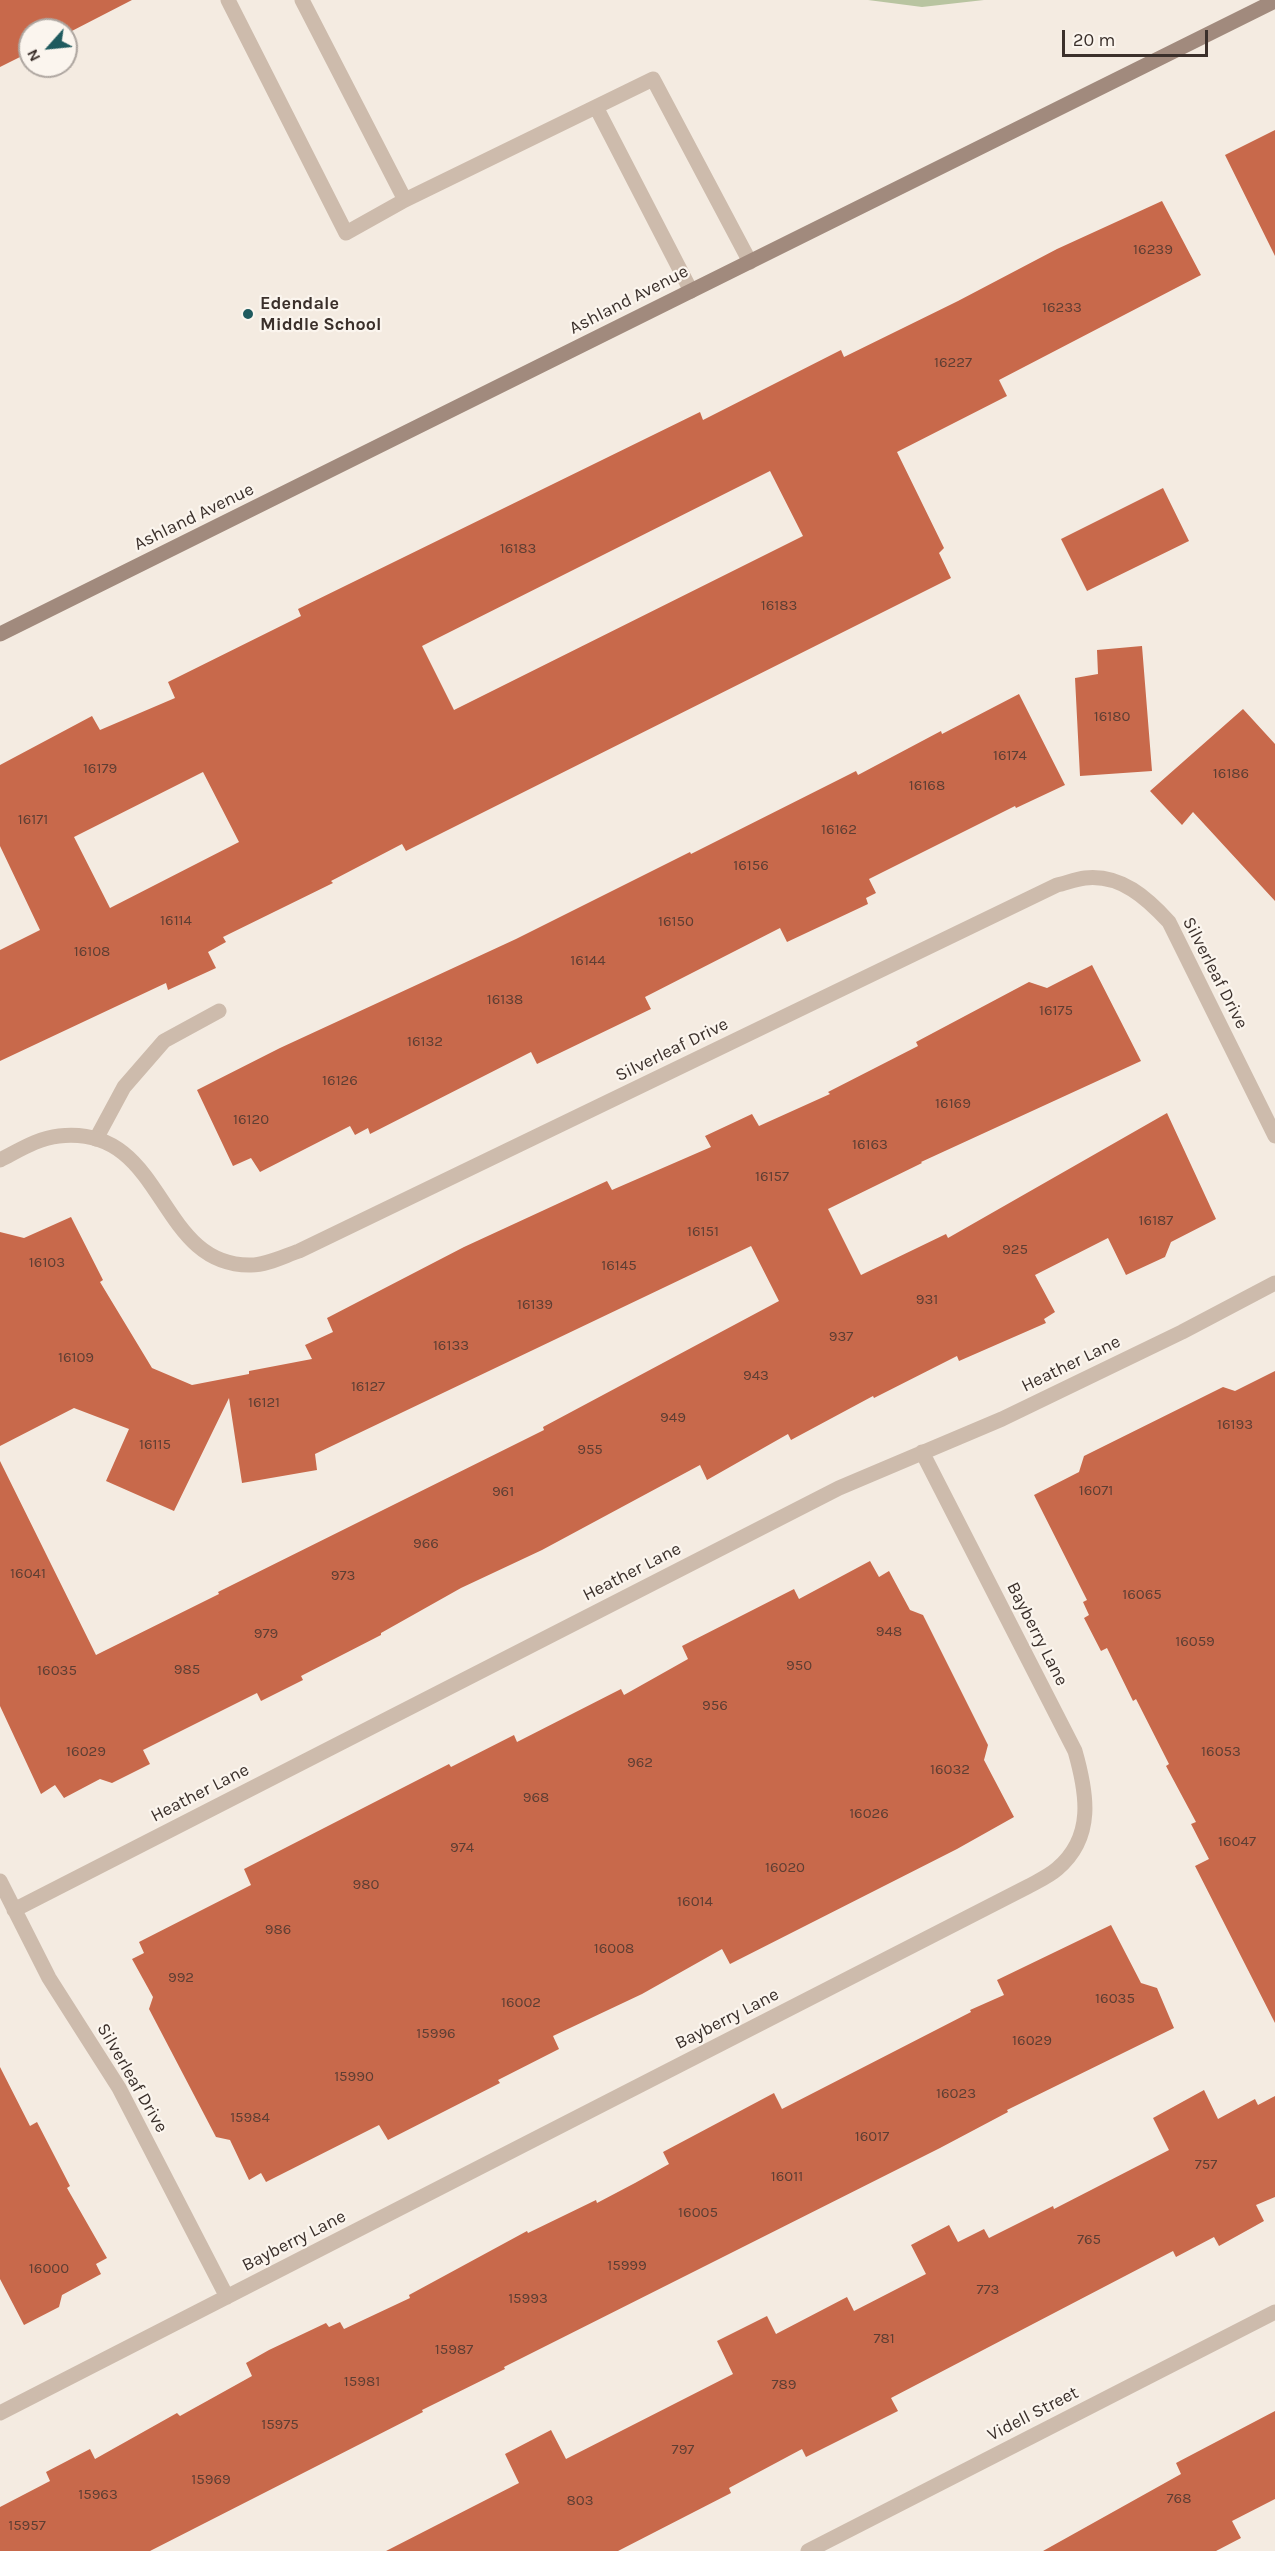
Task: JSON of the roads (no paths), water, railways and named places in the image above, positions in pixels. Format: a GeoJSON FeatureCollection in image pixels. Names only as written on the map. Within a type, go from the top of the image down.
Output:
{"type":"FeatureCollection","features":[{"type":"Feature","properties":{"kind":"street"},"geometry":{"type":"LineString","coordinates":[[228,0],[346,233],[405,200],[653,79],[750,262]]}},
{"type":"Feature","properties":{"kind":"street"},"geometry":{"type":"LineString","coordinates":[[302,0],[405,200]]}},
{"type":"Feature","properties":{"kind":"street","name":"Ashland Avenue"},"geometry":{"type":"LineString","coordinates":[[0,634],[1275,1]]}},
{"type":"Feature","properties":{"kind":"street"},"geometry":{"type":"LineString","coordinates":[[596,106],[691,291]]}},
{"type":"Feature","properties":{"kind":"street","name":"Silverleaf Drive"},"geometry":{"type":"LineString","coordinates":[[0,1160],[32,1144],[58,1136],[85,1136],[108,1143],[132,1158],[149,1178],[183,1232],[202,1251],[227,1263],[252,1266],[275,1260],[309,1246],[1058,885],[1086,878],[1122,883],[1149,900],[1169,922],[1275,1136]]}},
{"type":"Feature","properties":{"kind":"street"},"geometry":{"type":"LineString","coordinates":[[96,1139],[124,1087],[164,1041],[219,1011]]}},
{"type":"Feature","properties":{"kind":"street","name":"Heather Lane"},"geometry":{"type":"LineString","coordinates":[[14,1910],[828,1494],[1002,1419],[1182,1332],[1275,1283]]}},
{"type":"Feature","properties":{"kind":"street","name":"Bayberry Lane"},"geometry":{"type":"LineString","coordinates":[[0,2413],[1029,1886],[1057,1869],[1078,1845],[1086,1815],[1084,1783],[1075,1751],[922,1452]]}},
{"type":"Feature","properties":{"kind":"street","name":"Silverleaf Drive"},"geometry":{"type":"LineString","coordinates":[[0,1881],[49,1978],[119,2088],[227,2297]]}},
{"type":"Feature","properties":{"kind":"street","name":"Videll Street"},"geometry":{"type":"LineString","coordinates":[[808,2551],[1275,2312]]}},
{"type":"Feature","properties":{"kind":"place","name":"Edendale Middle School"},"geometry":{"type":"Point","coordinates":[248,314]}}]}
